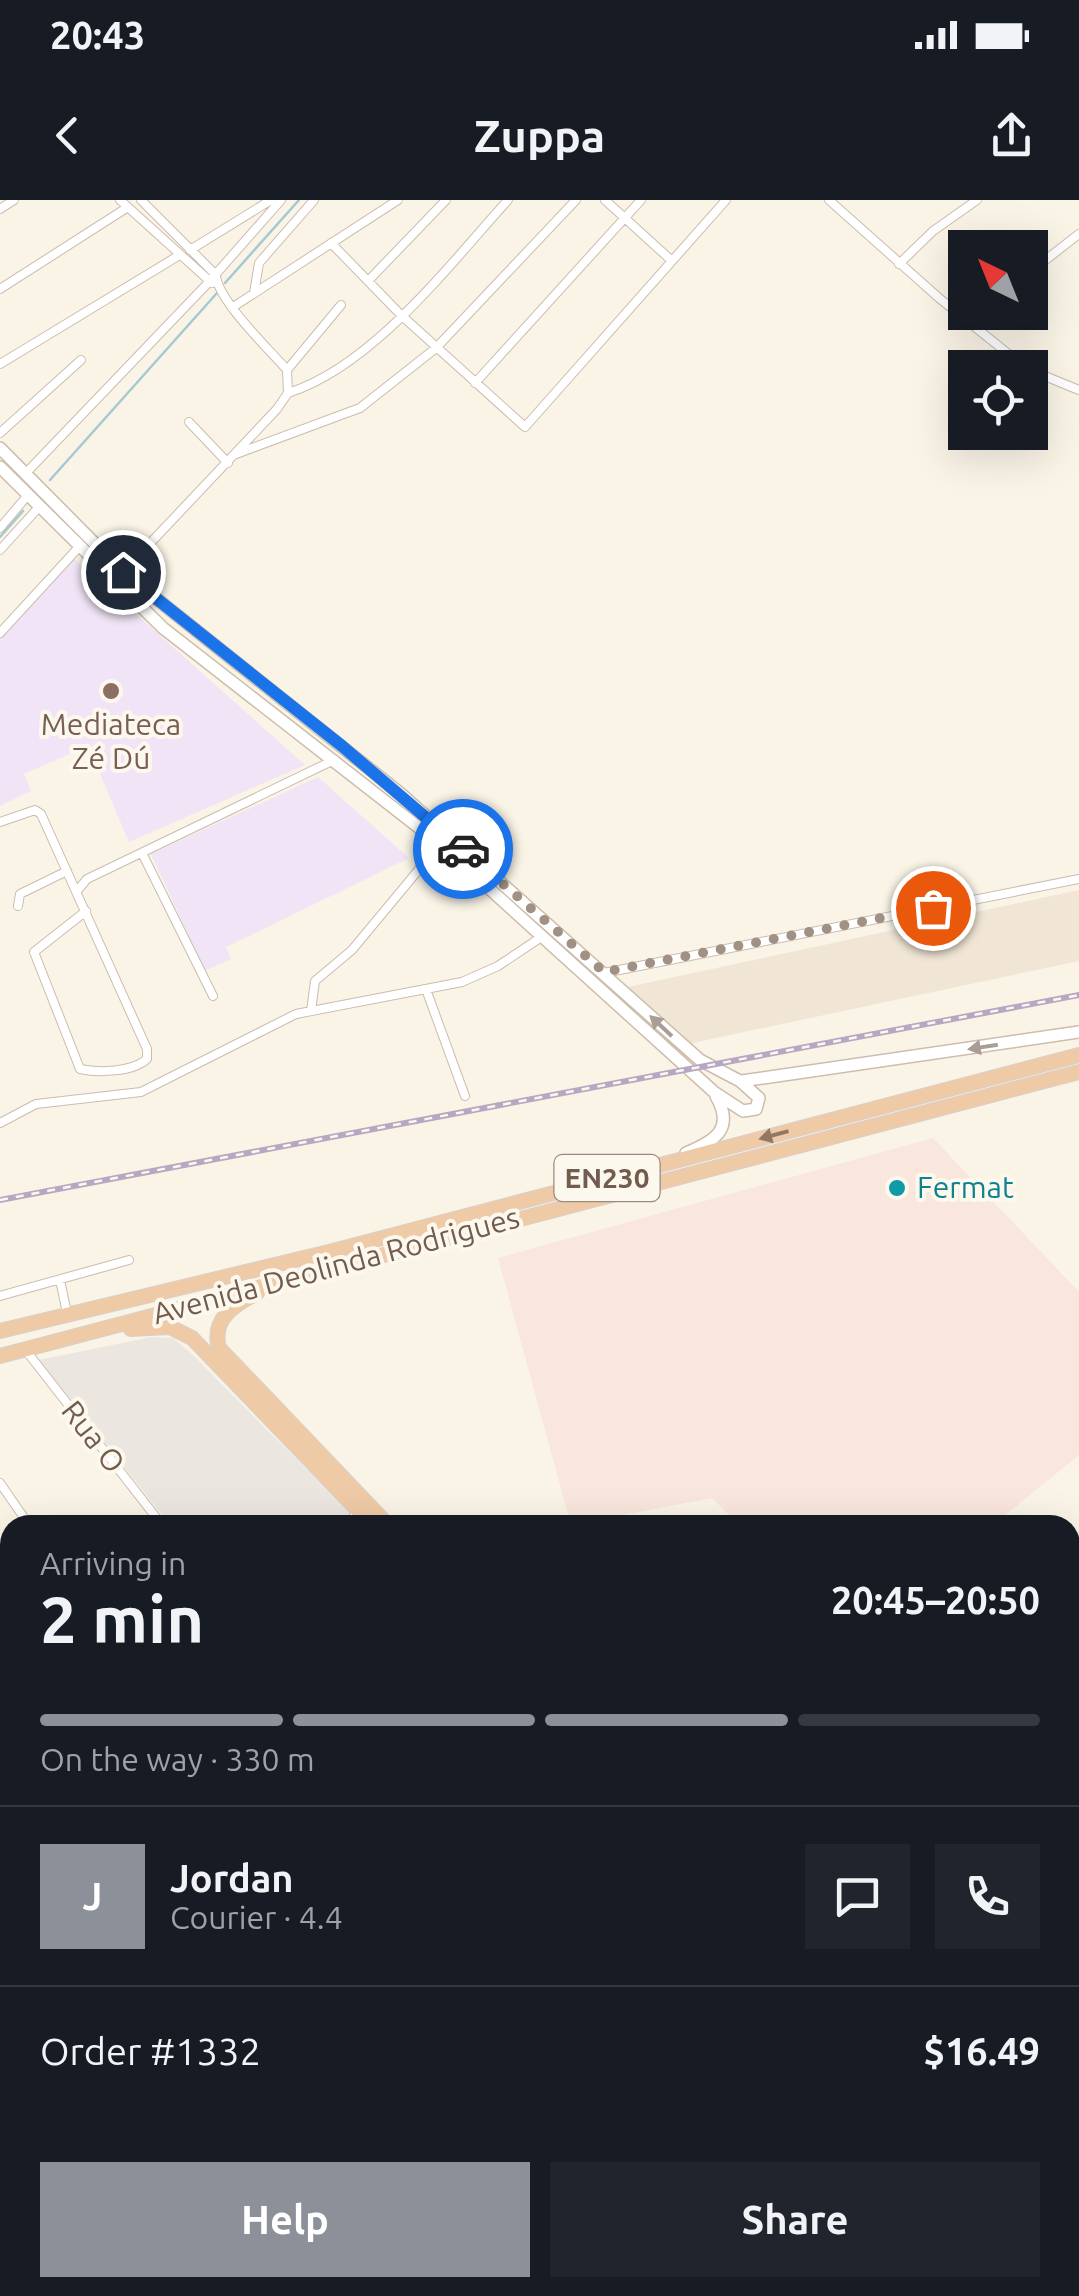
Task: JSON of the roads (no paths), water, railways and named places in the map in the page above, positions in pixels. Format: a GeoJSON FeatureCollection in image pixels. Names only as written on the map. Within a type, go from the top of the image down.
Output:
{"type":"FeatureCollection","features":[{"type":"Feature","properties":{"kind":"highway","name":"Avenida Deolinda Rodrigues"},"geometry":{"type":"LineString","coordinates":[[1,1328],[329,1252],[1079,1055]]}},
{"type":"Feature","properties":{"kind":"highway","name":"Avenida Deolinda Rodrigues"},"geometry":{"type":"LineString","coordinates":[[0,1356],[1079,1072]]}},
{"type":"Feature","properties":{"kind":"highway"},"geometry":{"type":"LineString","coordinates":[[280,1280],[227,1312],[217,1328],[217,1343],[379,1515]]}},
{"type":"Feature","properties":{"kind":"highway"},"geometry":{"type":"LineString","coordinates":[[76,1336],[150,1326],[170,1328],[192,1338],[363,1515]]}},
{"type":"Feature","properties":{"kind":"main road"},"geometry":{"type":"LineString","coordinates":[[0,448],[123,572],[401,794],[704,1064],[740,1081],[760,1098],[760,1104],[749,1112],[714,1092],[440,844],[164,628],[0,467]]}},
{"type":"Feature","properties":{"kind":"main road"},"geometry":{"type":"LineString","coordinates":[[740,1081],[1079,1032]]}},
{"type":"Feature","properties":{"kind":"main road"},"geometry":{"type":"LineString","coordinates":[[649,1166],[716,1140],[724,1117],[714,1092]]}},
{"type":"Feature","properties":{"kind":"street"},"geometry":{"type":"LineString","coordinates":[[0,209],[14,200]]}},
{"type":"Feature","properties":{"kind":"street"},"geometry":{"type":"LineString","coordinates":[[120,200],[178,256],[213,280]]}},
{"type":"Feature","properties":{"kind":"street"},"geometry":{"type":"LineString","coordinates":[[190,250],[271,200]]}},
{"type":"Feature","properties":{"kind":"street"},"geometry":{"type":"LineString","coordinates":[[26,473],[213,280],[281,200]]}},
{"type":"Feature","properties":{"kind":"street"},"geometry":{"type":"LineString","coordinates":[[254,292],[259,263],[314,200]]}},
{"type":"Feature","properties":{"kind":"street"},"geometry":{"type":"LineString","coordinates":[[232,307],[398,200]]}},
{"type":"Feature","properties":{"kind":"street"},"geometry":{"type":"LineString","coordinates":[[368,281],[446,200]]}},
{"type":"Feature","properties":{"kind":"street"},"geometry":{"type":"LineString","coordinates":[[123,572],[236,454],[288,393],[331,374],[401,315],[508,200]]}},
{"type":"Feature","properties":{"kind":"street"},"geometry":{"type":"LineString","coordinates":[[236,454],[349,414],[436,348],[576,200]]}},
{"type":"Feature","properties":{"kind":"street"},"geometry":{"type":"LineString","coordinates":[[605,200],[672,261]]}},
{"type":"Feature","properties":{"kind":"street"},"geometry":{"type":"LineString","coordinates":[[474,384],[641,200]]}},
{"type":"Feature","properties":{"kind":"street"},"geometry":{"type":"LineString","coordinates":[[331,243],[401,315],[525,427],[726,200]]}},
{"type":"Feature","properties":{"kind":"street"},"geometry":{"type":"LineString","coordinates":[[830,200],[948,305]]}},
{"type":"Feature","properties":{"kind":"street"},"geometry":{"type":"LineString","coordinates":[[899,264],[933,231],[978,200]]}},
{"type":"Feature","properties":{"kind":"street"},"geometry":{"type":"LineString","coordinates":[[144,201],[190,250],[232,307],[287,370],[288,393]]}},
{"type":"Feature","properties":{"kind":"street"},"geometry":{"type":"LineString","coordinates":[[0,289],[128,207]]}},
{"type":"Feature","properties":{"kind":"street"},"geometry":{"type":"LineString","coordinates":[[1048,258],[1079,234]]}},
{"type":"Feature","properties":{"kind":"street"},"geometry":{"type":"LineString","coordinates":[[0,364],[178,256]]}},
{"type":"Feature","properties":{"kind":"street"},"geometry":{"type":"LineString","coordinates":[[287,370],[342,305]]}},
{"type":"Feature","properties":{"kind":"street"},"geometry":{"type":"LineString","coordinates":[[978,330],[1004,350]]}},
{"type":"Feature","properties":{"kind":"street"},"geometry":{"type":"LineString","coordinates":[[0,433],[81,360]]}},
{"type":"Feature","properties":{"kind":"street"},"geometry":{"type":"LineString","coordinates":[[1048,377],[1078,388]]}},
{"type":"Feature","properties":{"kind":"street"},"geometry":{"type":"LineString","coordinates":[[189,422],[228,462]]}},
{"type":"Feature","properties":{"kind":"street"},"geometry":{"type":"LineString","coordinates":[[0,528],[28,495]]}},
{"type":"Feature","properties":{"kind":"street"},"geometry":{"type":"LineString","coordinates":[[0,550],[39,507]]}},
{"type":"Feature","properties":{"kind":"street"},"geometry":{"type":"LineString","coordinates":[[0,633],[79,548]]}},
{"type":"Feature","properties":{"kind":"street"},"geometry":{"type":"LineString","coordinates":[[78,891],[87,879],[334,760]]}},
{"type":"Feature","properties":{"kind":"street"},"geometry":{"type":"LineString","coordinates":[[0,822],[38,811],[78,891],[146,1049],[147,1059],[141,1064],[94,1072],[80,1069],[34,952],[86,911]]}},
{"type":"Feature","properties":{"kind":"street"},"geometry":{"type":"LineString","coordinates":[[311,1011],[316,980],[352,950],[440,844]]}},
{"type":"Feature","properties":{"kind":"street"},"geometry":{"type":"LineString","coordinates":[[142,852],[212,996]]}},
{"type":"Feature","properties":{"kind":"street"},"geometry":{"type":"LineString","coordinates":[[18,906],[20,894],[69,875],[87,879]]}},
{"type":"Feature","properties":{"kind":"street"},"geometry":{"type":"LineString","coordinates":[[604,972],[1079,879]]}},
{"type":"Feature","properties":{"kind":"street"},"geometry":{"type":"LineString","coordinates":[[0,1123],[36,1104],[141,1092],[284,1019],[428,992],[482,974],[543,936]]}},
{"type":"Feature","properties":{"kind":"street"},"geometry":{"type":"LineString","coordinates":[[428,992],[465,1096]]}},
{"type":"Feature","properties":{"kind":"street"},"geometry":{"type":"LineString","coordinates":[[0,1296],[129,1260]]}},
{"type":"Feature","properties":{"kind":"street"},"geometry":{"type":"LineString","coordinates":[[60,1280],[67,1313]]}},
{"type":"Feature","properties":{"kind":"street","name":"Rua O"},"geometry":{"type":"LineString","coordinates":[[24,1348],[154,1515]]}},
{"type":"Feature","properties":{"kind":"street"},"geometry":{"type":"LineString","coordinates":[[0,1482],[22,1515]]}},
{"type":"Feature","properties":{"kind":"street"},"geometry":{"type":"LineString","coordinates":[[357,1515],[360,1512]]}},
{"type":"Feature","properties":{"kind":"waterway"},"geometry":{"type":"LineString","coordinates":[[225,283],[299,200]]}},
{"type":"Feature","properties":{"kind":"waterway"},"geometry":{"type":"LineString","coordinates":[[50,480],[217,293]]}},
{"type":"Feature","properties":{"kind":"waterway"},"geometry":{"type":"LineString","coordinates":[[0,537],[23,511]]}},
{"type":"Feature","properties":{"kind":"railway"},"geometry":{"type":"LineString","coordinates":[[0,1200],[1079,995]]}},
{"type":"Feature","properties":{"kind":"place","name":"Mediateca Zé Dú"},"geometry":{"type":"Point","coordinates":[111,691]}},
{"type":"Feature","properties":{"kind":"place","name":"Fermat"},"geometry":{"type":"Point","coordinates":[897,1188]}}]}
